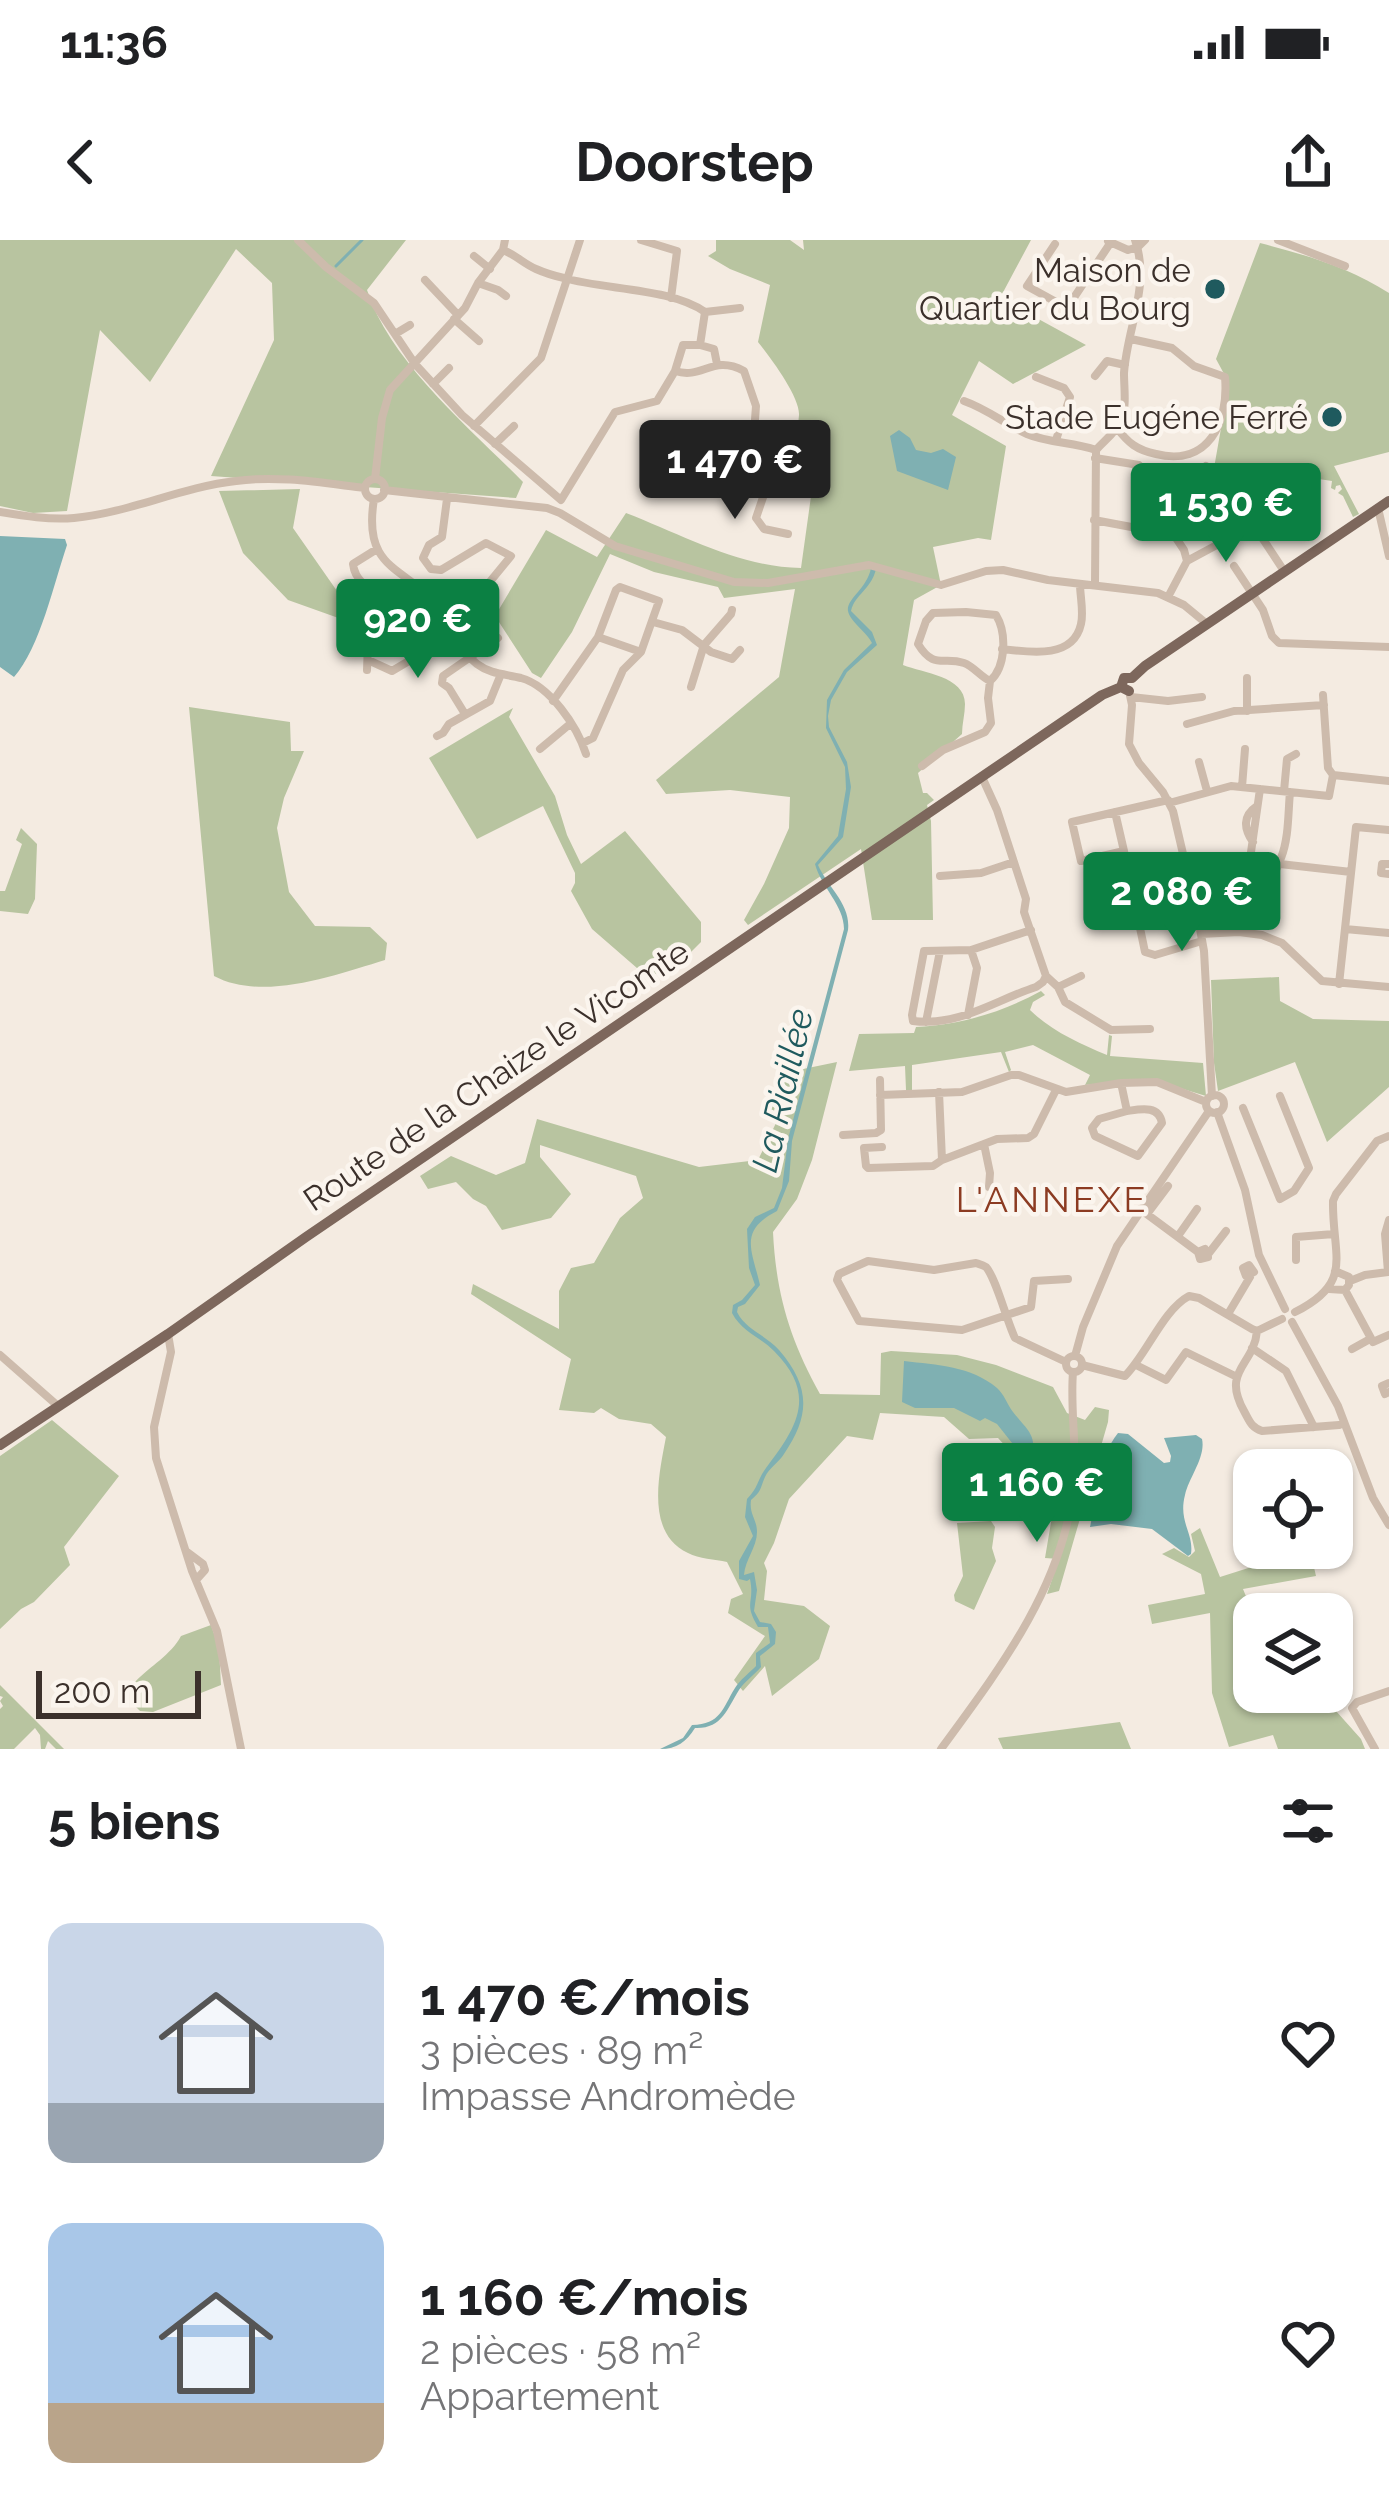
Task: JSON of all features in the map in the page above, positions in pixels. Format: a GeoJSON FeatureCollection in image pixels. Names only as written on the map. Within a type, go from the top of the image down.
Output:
{"type":"FeatureCollection","features":[{"type":"Feature","properties":{"kind":"main road","name":"Route de la Chaize le Vicomte"},"geometry":{"type":"LineString","coordinates":[[0,1445],[1102,695],[1128,688],[1142,668],[1384,504]]}},
{"type":"Feature","properties":{"kind":"street"},"geometry":{"type":"LineString","coordinates":[[298,240],[370,299],[433,384],[474,426],[558,497]]}},
{"type":"Feature","properties":{"kind":"street"},"geometry":{"type":"LineString","coordinates":[[474,426],[541,358],[580,240]]}},
{"type":"Feature","properties":{"kind":"street"},"geometry":{"type":"LineString","coordinates":[[641,240],[677,251]]}},
{"type":"Feature","properties":{"kind":"street"},"geometry":{"type":"LineString","coordinates":[[670,298],[678,240]]}},
{"type":"Feature","properties":{"kind":"street"},"geometry":{"type":"LineString","coordinates":[[1278,240],[1345,266]]}},
{"type":"Feature","properties":{"kind":"street"},"geometry":{"type":"LineString","coordinates":[[1055,244],[1027,286],[1066,308],[1109,241],[1128,250],[1139,242]]}},
{"type":"Feature","properties":{"kind":"street"},"geometry":{"type":"LineString","coordinates":[[1095,584],[1096,454],[1117,428],[1124,406],[1125,365],[1140,278],[1139,242]]}},
{"type":"Feature","properties":{"kind":"street"},"geometry":{"type":"LineString","coordinates":[[375,479],[386,400],[395,383],[456,317],[504,245],[538,270],[567,279],[670,298],[705,312],[740,308]]}},
{"type":"Feature","properties":{"kind":"street"},"geometry":{"type":"LineString","coordinates":[[474,256],[490,268]]}},
{"type":"Feature","properties":{"kind":"street"},"geometry":{"type":"LineString","coordinates":[[424,280],[479,341]]}},
{"type":"Feature","properties":{"kind":"street"},"geometry":{"type":"LineString","coordinates":[[478,283],[506,296]]}},
{"type":"Feature","properties":{"kind":"street"},"geometry":{"type":"LineString","coordinates":[[700,345],[705,312]]}},
{"type":"Feature","properties":{"kind":"street"},"geometry":{"type":"LineString","coordinates":[[394,334],[410,325]]}},
{"type":"Feature","properties":{"kind":"street"},"geometry":{"type":"LineString","coordinates":[[1117,428],[1142,451],[1182,457],[1197,453],[1218,427],[1226,395],[1226,377],[1194,366],[1172,348],[1131,340]]}},
{"type":"Feature","properties":{"kind":"street"},"geometry":{"type":"LineString","coordinates":[[547,508],[615,412],[657,401],[675,371],[681,347],[713,349],[717,364]]}},
{"type":"Feature","properties":{"kind":"street"},"geometry":{"type":"LineString","coordinates":[[1095,376],[1107,361],[1125,365]]}},
{"type":"Feature","properties":{"kind":"street"},"geometry":{"type":"LineString","coordinates":[[675,371],[690,375],[717,364],[744,371],[756,406],[754,433],[773,461],[756,518],[764,529],[788,534]]}},
{"type":"Feature","properties":{"kind":"street"},"geometry":{"type":"LineString","coordinates":[[433,384],[449,368]]}},
{"type":"Feature","properties":{"kind":"street"},"geometry":{"type":"LineString","coordinates":[[1036,377],[1064,388],[1070,397],[1056,440]]}},
{"type":"Feature","properties":{"kind":"street"},"geometry":{"type":"LineString","coordinates":[[964,401],[1030,436],[1076,443],[1096,454],[1139,465],[1189,493]]}},
{"type":"Feature","properties":{"kind":"street"},"geometry":{"type":"LineString","coordinates":[[495,444],[512,428],[518,440]]}},
{"type":"Feature","properties":{"kind":"street"},"geometry":{"type":"LineString","coordinates":[[1171,484],[1182,457]]}},
{"type":"Feature","properties":{"kind":"street"},"geometry":{"type":"LineString","coordinates":[[1174,535],[1189,493],[1206,466]]}},
{"type":"Feature","properties":{"kind":"street"},"geometry":{"type":"LineString","coordinates":[[375,479],[384,490],[374,499],[365,488],[375,479]]}},
{"type":"Feature","properties":{"kind":"street"},"geometry":{"type":"LineString","coordinates":[[0,512],[76,518],[240,480],[365,488]]}},
{"type":"Feature","properties":{"kind":"street"},"geometry":{"type":"LineString","coordinates":[[384,490],[547,508],[615,546],[750,584],[869,565],[941,585],[994,570],[1168,597],[1207,624]]}},
{"type":"Feature","properties":{"kind":"street"},"geometry":{"type":"LineString","coordinates":[[374,499],[371,522],[377,549],[392,568],[436,602],[470,657],[489,672],[532,682],[553,701],[584,748],[623,670],[641,652],[659,601],[620,587],[616,590],[598,637],[553,701]]}},
{"type":"Feature","properties":{"kind":"street"},"geometry":{"type":"LineString","coordinates":[[377,549],[353,564],[354,573],[361,584],[397,605],[368,644],[367,665],[392,671],[429,649],[439,631],[469,612],[511,556],[486,542],[441,570],[431,569],[423,558],[429,545],[442,537],[447,499]]}},
{"type":"Feature","properties":{"kind":"street"},"geometry":{"type":"LineString","coordinates":[[1384,504],[1389,556]]}},
{"type":"Feature","properties":{"kind":"street"},"geometry":{"type":"LineString","coordinates":[[1094,520],[1174,535]]}},
{"type":"Feature","properties":{"kind":"street"},"geometry":{"type":"LineString","coordinates":[[1168,597],[1187,561],[1252,526],[1285,572]]}},
{"type":"Feature","properties":{"kind":"street"},"geometry":{"type":"LineString","coordinates":[[1174,535],[1187,561]]}},
{"type":"Feature","properties":{"kind":"street"},"geometry":{"type":"LineString","coordinates":[[1234,566],[1280,643],[1389,647]]}},
{"type":"Feature","properties":{"kind":"street"},"geometry":{"type":"LineString","coordinates":[[1002,649],[1042,654],[1075,638],[1082,620],[1080,584]]}},
{"type":"Feature","properties":{"kind":"street"},"geometry":{"type":"LineString","coordinates":[[691,687],[704,645],[732,610]]}},
{"type":"Feature","properties":{"kind":"street"},"geometry":{"type":"LineString","coordinates":[[922,766],[960,741],[985,732],[991,722],[991,681],[999,673],[1002,649],[1002,627],[996,615],[933,614],[918,644],[921,651],[943,663],[965,663],[991,681]]}},
{"type":"Feature","properties":{"kind":"street"},"geometry":{"type":"LineString","coordinates":[[653,622],[682,630],[711,652],[732,658],[740,650]]}},
{"type":"Feature","properties":{"kind":"street"},"geometry":{"type":"LineString","coordinates":[[598,637],[641,652]]}},
{"type":"Feature","properties":{"kind":"street"},"geometry":{"type":"LineString","coordinates":[[465,714],[442,683],[443,676],[498,638]]}},
{"type":"Feature","properties":{"kind":"street"},"geometry":{"type":"LineString","coordinates":[[437,736],[490,700],[501,674]]}},
{"type":"Feature","properties":{"kind":"street"},"geometry":{"type":"LineString","coordinates":[[1247,678],[1247,711]]}},
{"type":"Feature","properties":{"kind":"street"},"geometry":{"type":"LineString","coordinates":[[1202,697],[1168,701],[1128,688],[1129,744],[1169,801],[1177,822],[1202,938],[1211,1105],[1245,1190],[1258,1255],[1338,1406],[1373,1498],[1389,1525]]}},
{"type":"Feature","properties":{"kind":"street"},"geometry":{"type":"LineString","coordinates":[[1124,851],[1081,861],[1072,822],[1223,786],[1329,796],[1333,775],[1328,768],[1324,700],[1234,711],[1187,724]]}},
{"type":"Feature","properties":{"kind":"street"},"geometry":{"type":"LineString","coordinates":[[540,749],[570,724]]}},
{"type":"Feature","properties":{"kind":"street"},"geometry":{"type":"LineString","coordinates":[[1242,787],[1245,749]]}},
{"type":"Feature","properties":{"kind":"street"},"geometry":{"type":"LineString","coordinates":[[1239,932],[1284,852],[1287,759],[1296,754]]}},
{"type":"Feature","properties":{"kind":"street"},"geometry":{"type":"LineString","coordinates":[[1199,762],[1208,791]]}},
{"type":"Feature","properties":{"kind":"street"},"geometry":{"type":"LineString","coordinates":[[1333,775],[1389,781]]}},
{"type":"Feature","properties":{"kind":"street"},"geometry":{"type":"LineString","coordinates":[[982,777],[1027,899],[1024,912],[1046,976],[1072,1009],[1111,1030],[1150,1030]]}},
{"type":"Feature","properties":{"kind":"street"},"geometry":{"type":"LineString","coordinates":[[1252,847],[1260,789]]}},
{"type":"Feature","properties":{"kind":"street"},"geometry":{"type":"LineString","coordinates":[[1115,812],[1145,952],[1155,955],[1202,938],[1239,932],[1288,947],[1317,978],[1389,987]]}},
{"type":"Feature","properties":{"kind":"street"},"geometry":{"type":"LineString","coordinates":[[1339,984],[1356,827],[1389,830]]}},
{"type":"Feature","properties":{"kind":"street"},"geometry":{"type":"LineString","coordinates":[[940,876],[981,873],[1014,862]]}},
{"type":"Feature","properties":{"kind":"street"},"geometry":{"type":"LineString","coordinates":[[1389,864],[1382,863],[1381,873],[1389,874]]}},
{"type":"Feature","properties":{"kind":"street"},"geometry":{"type":"LineString","coordinates":[[1280,864],[1351,872]]}},
{"type":"Feature","properties":{"kind":"street"},"geometry":{"type":"LineString","coordinates":[[1345,929],[1389,933]]}},
{"type":"Feature","properties":{"kind":"street"},"geometry":{"type":"LineString","coordinates":[[1031,930],[971,950],[924,951],[912,1018],[916,1023],[968,1015],[1036,987],[1046,976]]}},
{"type":"Feature","properties":{"kind":"street"},"geometry":{"type":"LineString","coordinates":[[968,1015],[977,968],[971,950]]}},
{"type":"Feature","properties":{"kind":"street"},"geometry":{"type":"LineString","coordinates":[[926,1022],[940,951]]}},
{"type":"Feature","properties":{"kind":"street"},"geometry":{"type":"LineString","coordinates":[[1058,987],[1081,976]]}},
{"type":"Feature","properties":{"kind":"street"},"geometry":{"type":"LineString","coordinates":[[880,1095],[970,1090],[1011,1075],[1028,1076],[1056,1090],[1157,1082],[1211,1105]]}},
{"type":"Feature","properties":{"kind":"street"},"geometry":{"type":"LineString","coordinates":[[843,1135],[881,1130],[880,1080]]}},
{"type":"Feature","properties":{"kind":"street"},"geometry":{"type":"LineString","coordinates":[[1121,1083],[1127,1111]]}},
{"type":"Feature","properties":{"kind":"street"},"geometry":{"type":"LineString","coordinates":[[882,1147],[864,1148],[866,1166],[933,1166],[997,1139],[1028,1138],[1056,1090]]}},
{"type":"Feature","properties":{"kind":"street"},"geometry":{"type":"LineString","coordinates":[[939,1093],[942,1160]]}},
{"type":"Feature","properties":{"kind":"street"},"geometry":{"type":"LineString","coordinates":[[1243,1108],[1280,1199],[1294,1191],[1310,1168],[1280,1096]]}},
{"type":"Feature","properties":{"kind":"street"},"geometry":{"type":"LineString","coordinates":[[1144,1212],[1211,1105]]}},
{"type":"Feature","properties":{"kind":"street"},"geometry":{"type":"LineString","coordinates":[[1147,1108],[1162,1119],[1138,1156],[1095,1136],[1092,1128],[1099,1119],[1127,1111],[1147,1108]]}},
{"type":"Feature","properties":{"kind":"street"},"geometry":{"type":"LineString","coordinates":[[1257,1330],[1321,1298],[1329,1289],[1335,1271],[1333,1201],[1377,1141],[1389,1136]]}},
{"type":"Feature","properties":{"kind":"street"},"geometry":{"type":"LineString","coordinates":[[984,1144],[989,1187]]}},
{"type":"Feature","properties":{"kind":"street"},"geometry":{"type":"LineString","coordinates":[[941,1749],[1005,1661],[1058,1549],[1075,1469],[1070,1359],[1117,1246],[1168,1186]]}},
{"type":"Feature","properties":{"kind":"street"},"geometry":{"type":"LineString","coordinates":[[1178,1236],[1197,1209]]}},
{"type":"Feature","properties":{"kind":"street"},"geometry":{"type":"LineString","coordinates":[[1144,1212],[1203,1252],[1226,1231]]}},
{"type":"Feature","properties":{"kind":"street"},"geometry":{"type":"LineString","coordinates":[[1329,1289],[1388,1272],[1385,1234],[1389,1220]]}},
{"type":"Feature","properties":{"kind":"street"},"geometry":{"type":"LineString","coordinates":[[1297,1260],[1296,1237],[1334,1234]]}},
{"type":"Feature","properties":{"kind":"street"},"geometry":{"type":"LineString","coordinates":[[1067,1279],[1034,1281],[1031,1307],[1006,1317],[962,1330],[863,1322],[855,1317],[837,1277],[868,1261],[934,1270],[976,1263],[986,1268],[1006,1317],[1012,1334],[1019,1342],[1079,1358],[1080,1370],[1072,1372]]}},
{"type":"Feature","properties":{"kind":"street"},"geometry":{"type":"LineString","coordinates":[[1335,1271],[1344,1273],[1370,1339],[1374,1342],[1389,1335]]}},
{"type":"Feature","properties":{"kind":"street"},"geometry":{"type":"LineString","coordinates":[[1228,1314],[1250,1277]]}},
{"type":"Feature","properties":{"kind":"street"},"geometry":{"type":"LineString","coordinates":[[1082,1365],[1125,1376],[1182,1298],[1199,1298],[1257,1330]]}},
{"type":"Feature","properties":{"kind":"street"},"geometry":{"type":"LineString","coordinates":[[1257,1330],[1235,1376],[1237,1400],[1252,1427],[1257,1431],[1339,1425]]}},
{"type":"Feature","properties":{"kind":"street"},"geometry":{"type":"LineString","coordinates":[[167,1332],[171,1352],[154,1427],[156,1458],[185,1550],[205,1570],[196,1580],[217,1630],[241,1749]]}},
{"type":"Feature","properties":{"kind":"street"},"geometry":{"type":"LineString","coordinates":[[1352,1348],[1370,1339]]}},
{"type":"Feature","properties":{"kind":"street"},"geometry":{"type":"LineString","coordinates":[[1252,1348],[1286,1371],[1314,1426]]}},
{"type":"Feature","properties":{"kind":"street"},"geometry":{"type":"LineString","coordinates":[[1136,1365],[1166,1380],[1186,1352],[1235,1376]]}},
{"type":"Feature","properties":{"kind":"street"},"geometry":{"type":"LineString","coordinates":[[0,1355],[58,1406]]}},
{"type":"Feature","properties":{"kind":"street"},"geometry":{"type":"LineString","coordinates":[[1375,1749],[1352,1708],[1389,1690]]}},
{"type":"Feature","properties":{"kind":"green space"},"geometry":{"type":"Polygon","coordinates":[[[0,240],[406,240],[367,290],[378,317],[434,393],[523,482],[516,498],[211,476],[274,340],[272,283],[236,249],[150,382],[100,330],[67,511],[33,513],[0,506],[0,240]]]}},
{"type":"Feature","properties":{"kind":"green space"},"geometry":{"type":"Polygon","coordinates":[[[716,240],[790,240],[804,250],[803,240],[1031,240],[1000,298],[1086,345],[1013,384],[979,361],[952,415],[1006,446],[991,540],[933,547],[941,585],[914,600],[903,665],[951,681],[965,704],[962,734],[918,773],[923,793],[934,800],[927,805],[933,920],[872,920],[861,849],[748,925],[744,920],[789,828],[790,797],[730,790],[666,794],[656,780],[779,677],[795,589],[724,598],[718,587],[654,572],[610,554],[572,632],[541,678],[532,673],[495,616],[546,530],[597,557],[626,513],[733,556],[801,568],[813,482],[812,444],[794,436],[799,415],[795,398],[758,342],[770,285],[708,256],[716,251],[716,240]]]}},
{"type":"Feature","properties":{"kind":"green space"},"geometry":{"type":"Polygon","coordinates":[[[1260,243],[1342,269],[1389,293],[1389,452],[1334,466],[1359,514],[1353,517],[1338,493],[1340,485],[1335,490],[1332,481],[1312,478],[1300,483],[1299,479],[1312,471],[1256,498],[1249,486],[1225,481],[1214,468],[1229,383],[1216,359],[1260,243]]]}},
{"type":"Feature","properties":{"kind":"green space"},"geometry":{"type":"Polygon","coordinates":[[[300,489],[293,528],[337,591],[365,604],[358,625],[288,600],[243,553],[219,491],[300,489]]]}},
{"type":"Feature","properties":{"kind":"green space"},"geometry":{"type":"Polygon","coordinates":[[[189,707],[290,722],[291,751],[304,751],[277,828],[289,892],[315,926],[370,927],[387,943],[385,960],[322,979],[277,986],[254,987],[214,976],[189,707]]]}},
{"type":"Feature","properties":{"kind":"green space"},"geometry":{"type":"Polygon","coordinates":[[[513,708],[509,717],[555,796],[581,864],[625,831],[701,922],[701,942],[670,973],[645,975],[592,929],[571,891],[575,873],[543,806],[477,839],[429,758],[513,708]]]}},
{"type":"Feature","properties":{"kind":"green space"},"geometry":{"type":"Polygon","coordinates":[[[21,828],[37,844],[35,899],[28,914],[0,911],[0,891],[5,891],[22,844],[16,840],[21,828]]]}},
{"type":"Feature","properties":{"kind":"green space"},"geometry":{"type":"Polygon","coordinates":[[[1279,977],[1280,1001],[1313,1019],[1389,1021],[1389,1087],[1327,1142],[1295,1062],[1218,1091],[1211,980],[1279,977]]]}},
{"type":"Feature","properties":{"kind":"green space"},"geometry":{"type":"Polygon","coordinates":[[[1041,991],[1045,995],[1030,1010],[1086,1046],[1107,1055],[1109,1035],[1110,1056],[1203,1063],[1206,1096],[1150,1079],[1085,1085],[1090,1075],[1033,1045],[1005,1052],[1009,1072],[1001,1052],[912,1065],[912,1090],[906,1090],[905,1066],[849,1071],[859,1034],[914,1033],[916,1027],[981,1016],[1041,991]]]}},
{"type":"Feature","properties":{"kind":"green space"},"geometry":{"type":"Polygon","coordinates":[[[837,1062],[812,1160],[797,1199],[773,1232],[786,1316],[820,1394],[880,1395],[881,1353],[957,1355],[1053,1387],[1067,1413],[1085,1420],[1095,1407],[1109,1410],[1108,1422],[1059,1591],[1047,1594],[1059,1559],[1045,1558],[1058,1481],[1033,1476],[998,1438],[969,1439],[944,1417],[880,1413],[873,1440],[847,1436],[789,1499],[764,1563],[764,1600],[804,1606],[830,1626],[819,1659],[772,1696],[765,1666],[743,1691],[734,1680],[765,1636],[728,1613],[731,1599],[743,1594],[727,1562],[688,1553],[665,1532],[658,1501],[666,1437],[651,1424],[619,1419],[601,1408],[594,1413],[559,1410],[571,1359],[471,1294],[473,1284],[559,1329],[559,1291],[571,1268],[594,1263],[620,1218],[643,1198],[636,1176],[540,1145],[540,1157],[571,1194],[551,1218],[502,1230],[486,1206],[456,1182],[428,1189],[420,1176],[451,1156],[496,1175],[525,1163],[537,1119],[699,1167],[758,1160],[776,1123],[769,1112],[779,1074],[837,1062]]]}},
{"type":"Feature","properties":{"kind":"green space"},"geometry":{"type":"Polygon","coordinates":[[[52,1420],[119,1476],[64,1547],[70,1565],[0,1629],[0,1456],[52,1420]]]}},
{"type":"Feature","properties":{"kind":"green space"},"geometry":{"type":"Polygon","coordinates":[[[991,1521],[996,1561],[974,1610],[955,1601],[963,1576],[957,1523],[991,1521]]]}},
{"type":"Feature","properties":{"kind":"green space"},"geometry":{"type":"Polygon","coordinates":[[[1200,1528],[1220,1577],[1245,1569],[1314,1569],[1316,1576],[1233,1593],[1233,1713],[1338,1713],[1365,1749],[1278,1749],[1273,1735],[1229,1747],[1212,1693],[1210,1613],[1152,1624],[1148,1605],[1205,1594],[1201,1574],[1162,1554],[1174,1548],[1189,1557],[1195,1551],[1191,1534],[1200,1528]]]}},
{"type":"Feature","properties":{"kind":"green space"},"geometry":{"type":"Polygon","coordinates":[[[211,1625],[219,1648],[221,1685],[153,1712],[140,1711],[132,1703],[135,1682],[181,1636],[211,1625]]]}},
{"type":"Feature","properties":{"kind":"green space"},"geometry":{"type":"Polygon","coordinates":[[[0,1685],[64,1749],[48,1741],[41,1749],[35,1728],[14,1749],[0,1749],[0,1685]]]}},
{"type":"Feature","properties":{"kind":"green space"},"geometry":{"type":"Polygon","coordinates":[[[1120,1722],[1131,1749],[1003,1749],[998,1738],[1120,1722]]]}},
{"type":"Feature","properties":{"kind":"water"},"geometry":{"type":"Polygon","coordinates":[[[899,430],[916,450],[943,449],[956,457],[948,490],[897,471],[890,436],[899,430]]]}},
{"type":"Feature","properties":{"kind":"water"},"geometry":{"type":"Polygon","coordinates":[[[0,536],[65,539],[67,545],[39,633],[14,677],[0,667],[0,536]]]}},
{"type":"Feature","properties":{"kind":"water"},"geometry":{"type":"Polygon","coordinates":[[[871,568],[876,569],[874,576],[851,611],[872,632],[877,645],[847,672],[828,716],[847,762],[851,787],[843,837],[818,865],[842,904],[848,930],[792,1141],[789,1181],[777,1211],[752,1234],[760,1285],[737,1312],[789,1364],[803,1402],[793,1440],[751,1500],[757,1532],[744,1575],[754,1572],[754,1611],[760,1622],[771,1624],[775,1644],[760,1656],[761,1667],[718,1721],[695,1728],[676,1746],[660,1749],[683,1738],[692,1725],[720,1714],[737,1685],[756,1666],[756,1653],[770,1643],[768,1627],[758,1627],[751,1612],[750,1579],[739,1579],[739,1561],[753,1536],[745,1517],[747,1499],[787,1439],[799,1397],[788,1367],[732,1313],[733,1305],[755,1285],[747,1229],[755,1217],[774,1208],[782,1188],[788,1139],[844,929],[815,864],[838,836],[846,789],[845,767],[826,728],[827,700],[844,670],[872,643],[848,611],[871,568]]]}},
{"type":"Feature","properties":{"kind":"water"},"geometry":{"type":"Polygon","coordinates":[[[904,1361],[965,1371],[997,1388],[1031,1434],[1033,1463],[1028,1463],[997,1424],[985,1418],[980,1421],[954,1408],[915,1408],[902,1402],[904,1361]]]}},
{"type":"Feature","properties":{"kind":"water"},"geometry":{"type":"Polygon","coordinates":[[[1118,1433],[1128,1434],[1164,1463],[1171,1456],[1164,1438],[1196,1435],[1202,1439],[1202,1453],[1183,1504],[1191,1547],[1188,1556],[1152,1529],[1111,1524],[1090,1527],[1102,1466],[1118,1433]]]}},
{"type":"Feature","properties":{"kind":"waterway"},"geometry":{"type":"LineString","coordinates":[[336,266],[362,240]]}},
{"type":"Feature","properties":{"kind":"place","name":"Maison de Quartier du Bourg"},"geometry":{"type":"Point","coordinates":[1215,289]}},
{"type":"Feature","properties":{"kind":"place","name":"Stade Eugéne Ferré"},"geometry":{"type":"Point","coordinates":[1332,417]}},
{"type":"Feature","properties":{"kind":"district","name":"L'ANNEXE"},"geometry":{"type":"Point","coordinates":[1052,1199]}},
{"type":"Feature","properties":{"kind":"water label","name":"La Riaillée"},"geometry":{"type":"Point","coordinates":[782,1090]}}]}
